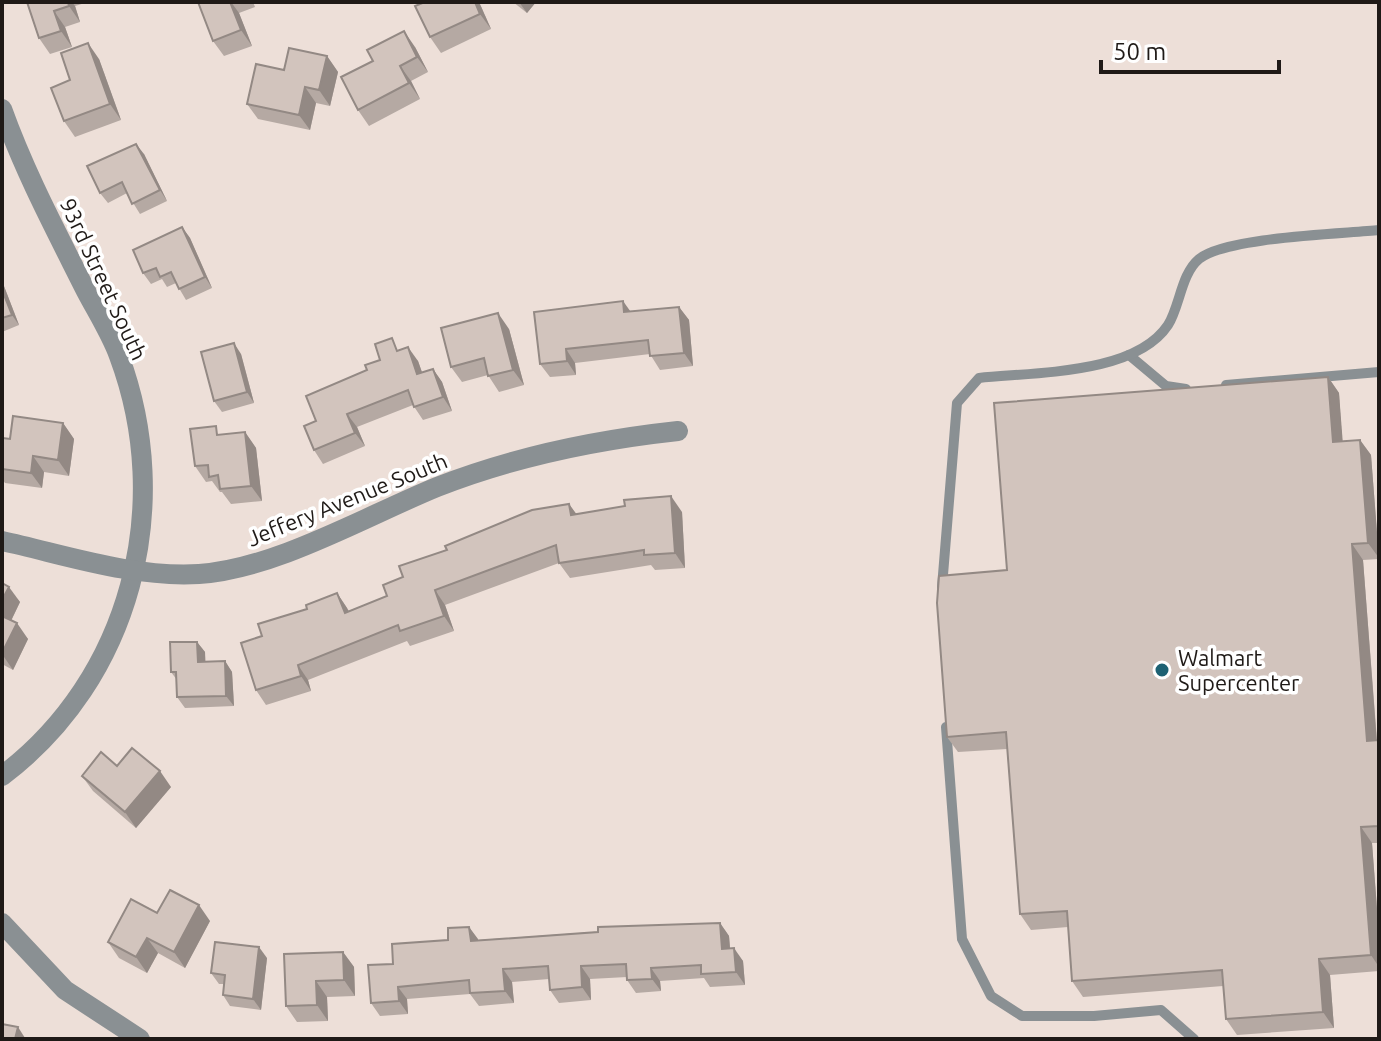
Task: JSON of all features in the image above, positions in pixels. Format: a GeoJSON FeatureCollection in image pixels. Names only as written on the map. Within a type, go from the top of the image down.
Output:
{"type":"FeatureCollection","features":[{"type":"Feature","properties":{"kind":"street","name":"93rd Street South"},"geometry":{"type":"LineString","coordinates":[[2,109],[19,158],[119,356],[141,444],[142,528],[134,571]]}},
{"type":"Feature","properties":{"kind":"street","name":"Jeffery Avenue South"},"geometry":{"type":"LineString","coordinates":[[2,541],[134,571],[198,574],[251,565],[440,486],[517,459],[595,440],[678,431]]}},
{"type":"Feature","properties":{"kind":"street"},"geometry":{"type":"LineString","coordinates":[[2,776],[28,756],[77,702],[111,647],[134,571]]}},
{"type":"Feature","properties":{"kind":"street"},"geometry":{"type":"LineString","coordinates":[[2,923],[65,990],[133,1038]]}},
{"type":"Feature","properties":{"kind":"lane"},"geometry":{"type":"LineString","coordinates":[[941,599],[957,403],[979,378],[1100,364],[1144,349],[1168,325],[1198,260],[1225,246],[1379,230]]}},
{"type":"Feature","properties":{"kind":"lane"},"geometry":{"type":"LineString","coordinates":[[1129,355],[1166,386],[1193,388]]}},
{"type":"Feature","properties":{"kind":"lane"},"geometry":{"type":"LineString","coordinates":[[1208,387],[1379,372]]}},
{"type":"Feature","properties":{"kind":"lane"},"geometry":{"type":"LineString","coordinates":[[946,719],[962,939],[991,996],[1022,1016],[1094,1016],[1161,1010],[1194,1039]]}},
{"type":"Feature","properties":{"kind":"building"},"geometry":{"type":"Polygon","coordinates":[[[27,2],[68,2],[69,6],[54,11],[61,31],[39,38],[27,2]]]}},
{"type":"Feature","properties":{"kind":"building"},"geometry":{"type":"Polygon","coordinates":[[[198,2],[230,2],[241,30],[213,41],[198,2]]]}},
{"type":"Feature","properties":{"kind":"building"},"geometry":{"type":"Polygon","coordinates":[[[425,2],[475,2],[480,14],[430,37],[415,6],[425,2]]]}},
{"type":"Feature","properties":{"kind":"building"},"geometry":{"type":"Polygon","coordinates":[[[404,31],[417,57],[400,66],[409,83],[358,110],[341,77],[373,61],[367,50],[404,31]]]}},
{"type":"Feature","properties":{"kind":"building"},"geometry":{"type":"Polygon","coordinates":[[[88,43],[110,104],[64,121],[51,88],[70,80],[61,53],[88,43]]]}},
{"type":"Feature","properties":{"kind":"building"},"geometry":{"type":"Polygon","coordinates":[[[289,48],[327,56],[319,90],[305,87],[299,115],[247,104],[256,64],[284,70],[289,48]]]}},
{"type":"Feature","properties":{"kind":"building"},"geometry":{"type":"Polygon","coordinates":[[[136,144],[160,190],[132,204],[122,182],[100,193],[87,166],[136,144]]]}},
{"type":"Feature","properties":{"kind":"building"},"geometry":{"type":"Polygon","coordinates":[[[182,227],[205,277],[179,289],[171,272],[160,277],[156,268],[143,273],[133,250],[182,227]]]}},
{"type":"Feature","properties":{"kind":"building"},"geometry":{"type":"Polygon","coordinates":[[[2,290],[12,315],[2,318],[2,290]]]}},
{"type":"Feature","properties":{"kind":"building"},"geometry":{"type":"Polygon","coordinates":[[[623,301],[624,312],[679,307],[684,353],[650,356],[648,340],[566,349],[567,361],[540,364],[534,312],[623,301]]]}},
{"type":"Feature","properties":{"kind":"building"},"geometry":{"type":"Polygon","coordinates":[[[498,313],[513,370],[488,376],[484,358],[451,367],[441,328],[498,313]]]}},
{"type":"Feature","properties":{"kind":"building"},"geometry":{"type":"Polygon","coordinates":[[[392,338],[397,351],[408,347],[417,374],[433,369],[443,397],[414,407],[408,390],[347,414],[355,433],[314,450],[304,426],[316,421],[306,396],[367,370],[365,365],[380,360],[375,344],[392,338]]]}},
{"type":"Feature","properties":{"kind":"building"},"geometry":{"type":"Polygon","coordinates":[[[234,343],[247,392],[214,401],[201,352],[234,343]]]}},
{"type":"Feature","properties":{"kind":"building","name":"Walmart Supercenter"},"geometry":{"type":"Polygon","coordinates":[[[1328,377],[1333,442],[1360,440],[1368,543],[1352,544],[1367,741],[1379,740],[1379,826],[1361,827],[1371,955],[1319,959],[1323,1012],[1226,1019],[1222,970],[1072,981],[1067,911],[1020,914],[1006,732],[947,737],[937,603],[939,576],[1007,570],[994,403],[1328,377]]]}},
{"type":"Feature","properties":{"kind":"building"},"geometry":{"type":"Polygon","coordinates":[[[13,416],[63,423],[58,460],[33,456],[31,473],[2,469],[2,438],[10,439],[13,416]]]}},
{"type":"Feature","properties":{"kind":"building"},"geometry":{"type":"Polygon","coordinates":[[[216,426],[217,435],[245,432],[251,486],[220,489],[218,475],[209,477],[208,465],[195,466],[190,429],[216,426]]]}},
{"type":"Feature","properties":{"kind":"building"},"geometry":{"type":"Polygon","coordinates":[[[671,496],[675,553],[644,555],[644,550],[559,563],[556,545],[435,590],[444,616],[400,631],[398,625],[298,665],[301,676],[256,690],[241,643],[262,636],[258,624],[307,609],[306,605],[337,593],[345,613],[387,596],[383,585],[403,577],[399,566],[447,550],[445,546],[532,510],[569,504],[571,515],[625,506],[624,500],[671,496]]]}},
{"type":"Feature","properties":{"kind":"building"},"geometry":{"type":"Polygon","coordinates":[[[2,583],[9,587],[2,600],[2,583]]]}},
{"type":"Feature","properties":{"kind":"building"},"geometry":{"type":"Polygon","coordinates":[[[2,616],[17,623],[2,653],[2,616]]]}},
{"type":"Feature","properties":{"kind":"building"},"geometry":{"type":"Polygon","coordinates":[[[170,642],[197,642],[198,662],[225,661],[226,696],[177,697],[176,672],[171,672],[170,642]]]}},
{"type":"Feature","properties":{"kind":"building"},"geometry":{"type":"Polygon","coordinates":[[[132,748],[160,771],[125,812],[82,776],[101,752],[117,766],[132,748]]]}},
{"type":"Feature","properties":{"kind":"building"},"geometry":{"type":"Polygon","coordinates":[[[170,890],[199,905],[174,952],[147,938],[136,957],[108,942],[131,899],[157,913],[170,890]]]}},
{"type":"Feature","properties":{"kind":"building"},"geometry":{"type":"Polygon","coordinates":[[[720,923],[722,949],[734,948],[736,972],[701,974],[701,965],[651,968],[652,979],[627,980],[626,964],[581,966],[582,987],[550,990],[548,966],[503,969],[505,991],[470,993],[469,980],[398,987],[399,1001],[371,1003],[368,965],[393,964],[392,944],[448,940],[448,928],[469,927],[471,941],[598,932],[598,927],[720,923]]]}},
{"type":"Feature","properties":{"kind":"building"},"geometry":{"type":"Polygon","coordinates":[[[215,942],[259,947],[253,999],[223,995],[225,975],[211,973],[215,942]]]}},
{"type":"Feature","properties":{"kind":"building"},"geometry":{"type":"Polygon","coordinates":[[[343,952],[344,980],[316,981],[317,1005],[286,1006],[284,954],[343,952]]]}},
{"type":"Feature","properties":{"kind":"building"},"geometry":{"type":"Polygon","coordinates":[[[2,1024],[18,1027],[15,1039],[2,1039],[2,1024]]]}},
{"type":"Feature","properties":{"kind":"place","name":"Walmart Supercenter"},"geometry":{"type":"Point","coordinates":[1162,670]}}]}
